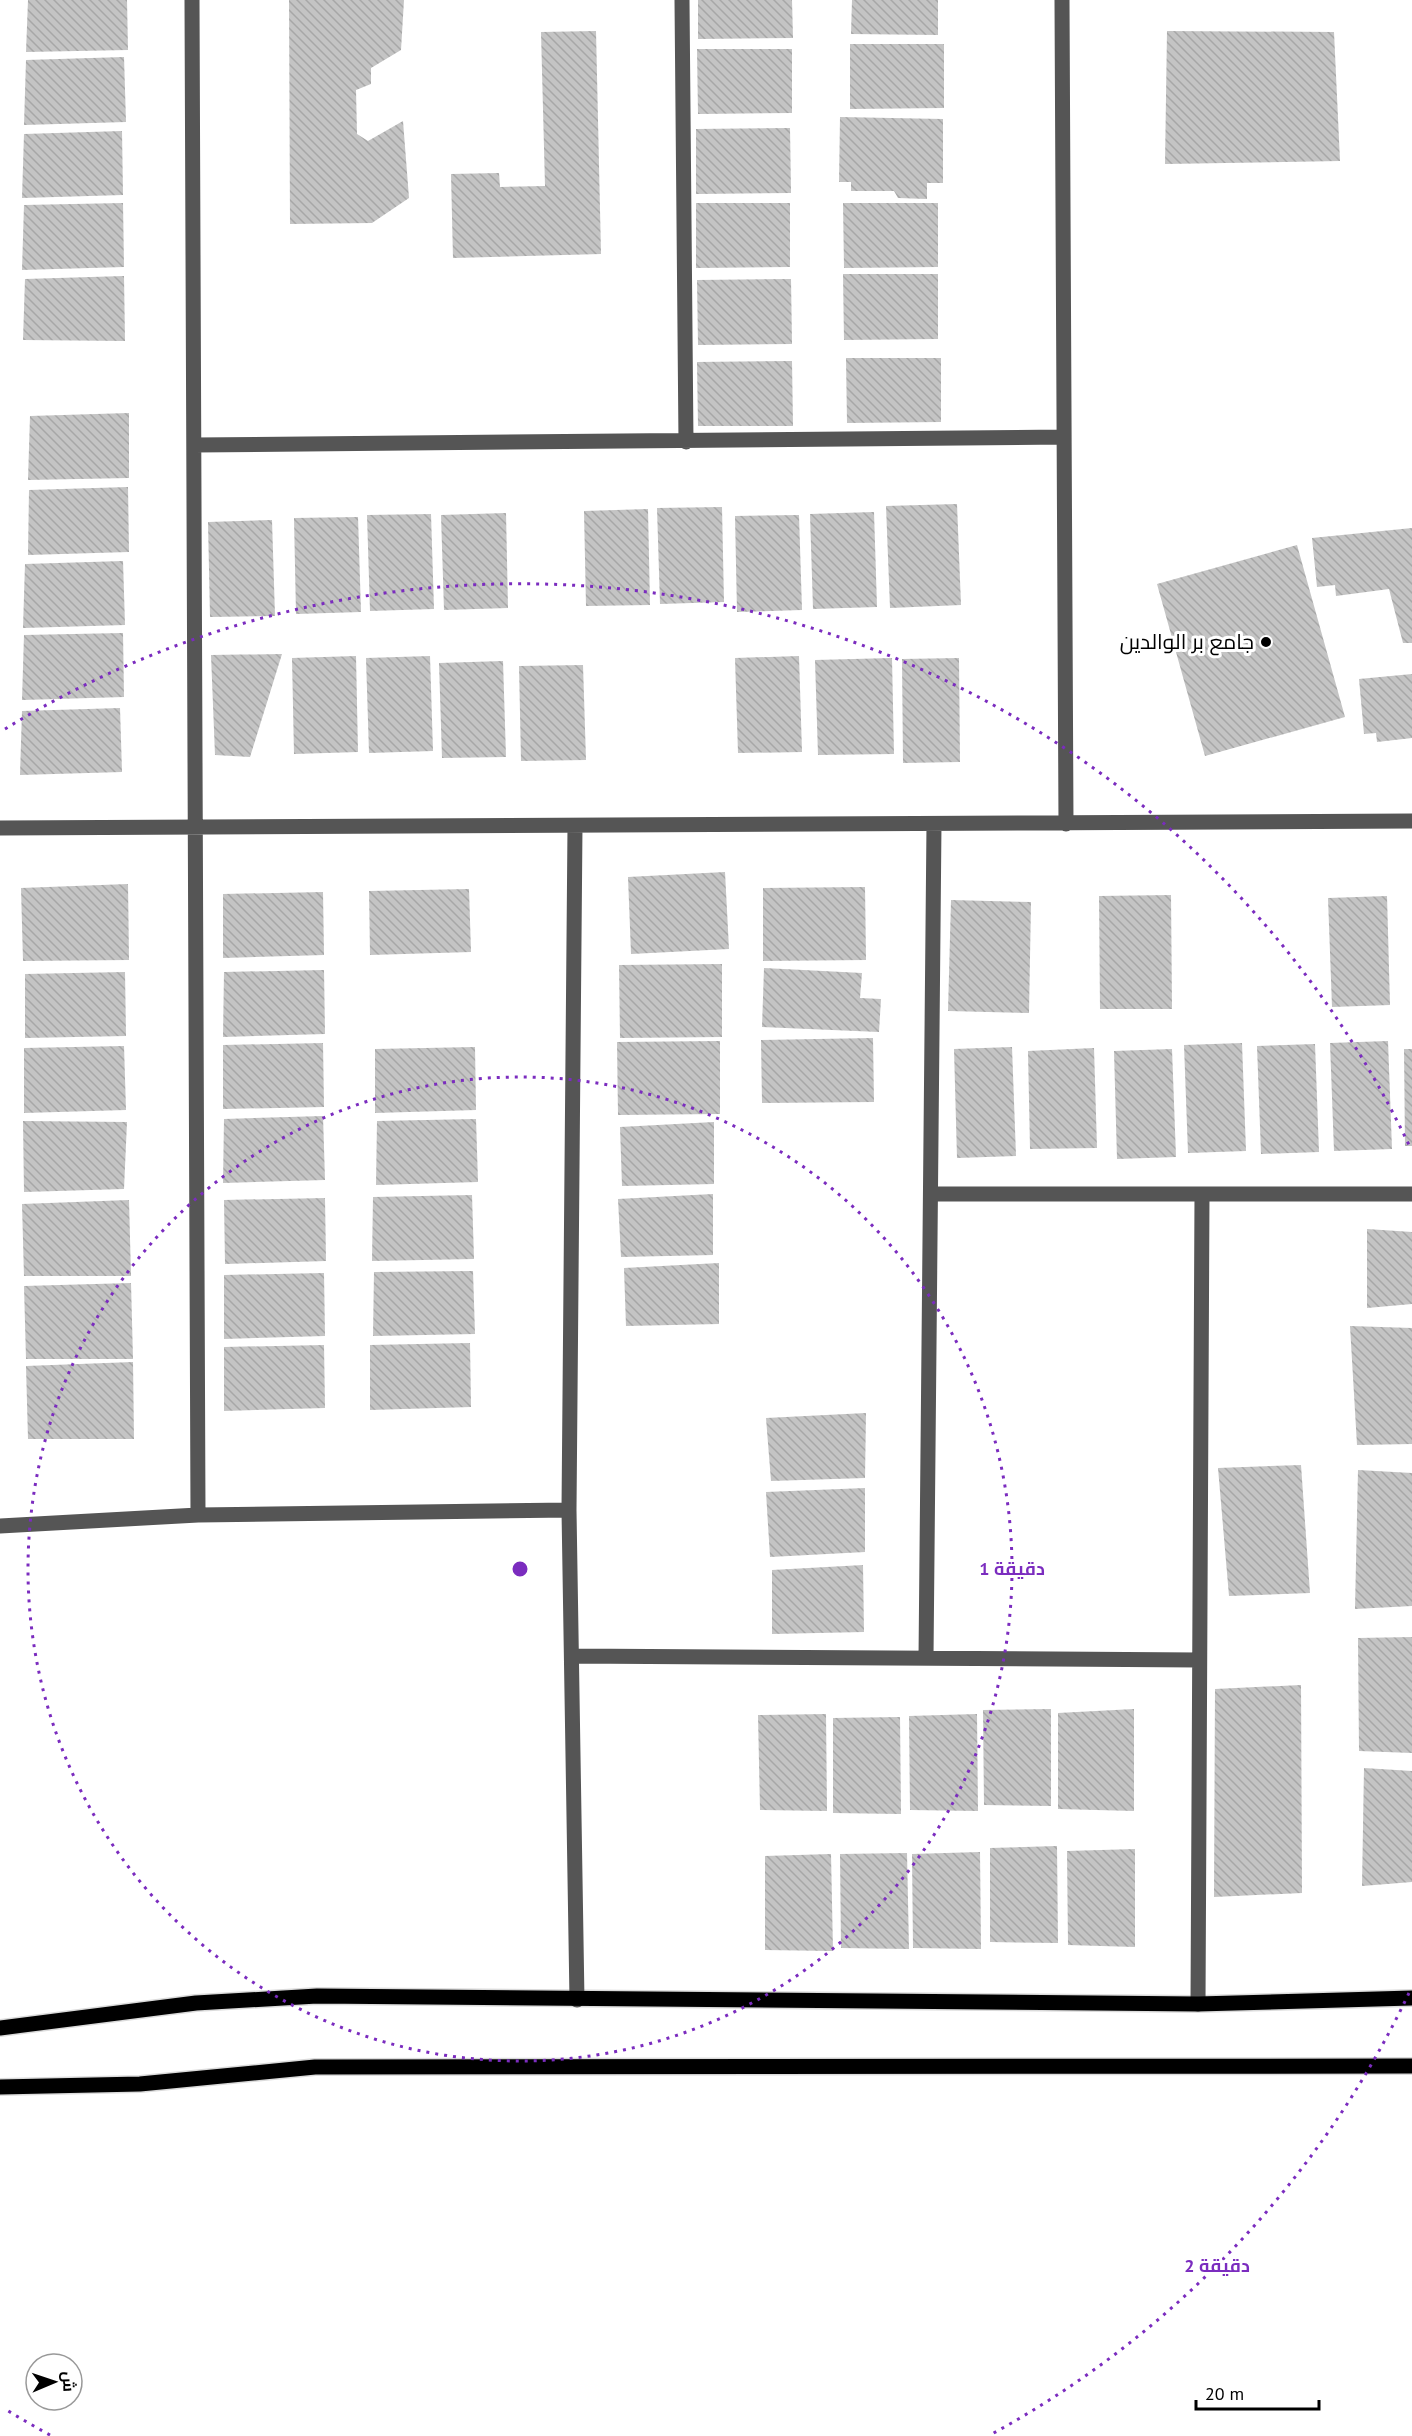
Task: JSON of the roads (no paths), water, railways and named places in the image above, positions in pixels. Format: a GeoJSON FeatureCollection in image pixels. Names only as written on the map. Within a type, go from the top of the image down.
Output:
{"type":"FeatureCollection","features":[{"type":"Feature","properties":{"kind":"main road"},"geometry":{"type":"LineString","coordinates":[[0,2028],[196,2003],[317,1996],[1198,2004],[1412,1998]]}},
{"type":"Feature","properties":{"kind":"main road"},"geometry":{"type":"LineString","coordinates":[[0,2087],[140,2084],[315,2067],[1412,2066]]}},
{"type":"Feature","properties":{"kind":"street"},"geometry":{"type":"LineString","coordinates":[[192,0],[198,1515]]}},
{"type":"Feature","properties":{"kind":"street"},"geometry":{"type":"LineString","coordinates":[[682,0],[686,442]]}},
{"type":"Feature","properties":{"kind":"street"},"geometry":{"type":"LineString","coordinates":[[1062,0],[1066,824]]}},
{"type":"Feature","properties":{"kind":"street"},"geometry":{"type":"LineString","coordinates":[[194,445],[1064,437]]}},
{"type":"Feature","properties":{"kind":"street"},"geometry":{"type":"LineString","coordinates":[[0,828],[1412,821]]}},
{"type":"Feature","properties":{"kind":"street"},"geometry":{"type":"LineString","coordinates":[[926,1658],[934,824]]}},
{"type":"Feature","properties":{"kind":"street"},"geometry":{"type":"LineString","coordinates":[[576,826],[569,1510],[577,2000]]}},
{"type":"Feature","properties":{"kind":"street"},"geometry":{"type":"LineString","coordinates":[[931,1194],[1412,1194]]}},
{"type":"Feature","properties":{"kind":"street"},"geometry":{"type":"LineString","coordinates":[[1198,2004],[1202,1195]]}},
{"type":"Feature","properties":{"kind":"street"},"geometry":{"type":"LineString","coordinates":[[0,1526],[198,1515],[569,1510]]}},
{"type":"Feature","properties":{"kind":"street"},"geometry":{"type":"LineString","coordinates":[[572,1656],[1199,1660]]}},
{"type":"Feature","properties":{"kind":"place","name":"جامع بر الوالدين"},"geometry":{"type":"Point","coordinates":[1266,642]}}]}
